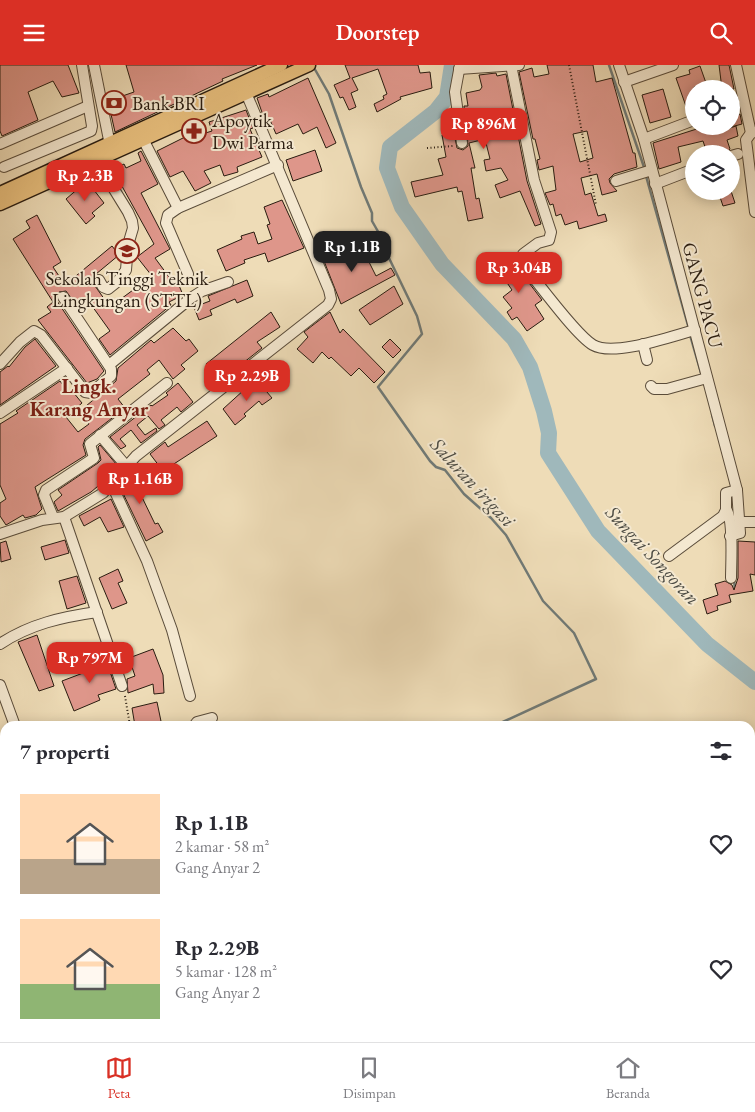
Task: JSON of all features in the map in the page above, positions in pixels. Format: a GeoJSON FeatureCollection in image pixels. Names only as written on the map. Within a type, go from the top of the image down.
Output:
{"type":"FeatureCollection","features":[{"type":"Feature","properties":{"kind":"main road"},"geometry":{"type":"LineString","coordinates":[[1,199],[96,160],[110,148],[143,139],[244,88],[281,65]]}},
{"type":"Feature","properties":{"kind":"main road"},"geometry":{"type":"LineString","coordinates":[[1,199],[244,88],[307,66]]}},
{"type":"Feature","properties":{"kind":"street"},"geometry":{"type":"LineString","coordinates":[[4,167],[91,131],[92,126],[82,65]]}},
{"type":"Feature","properties":{"kind":"street"},"geometry":{"type":"LineString","coordinates":[[94,65],[110,148]]}},
{"type":"Feature","properties":{"kind":"street","name":"GANG PACU"},"geometry":{"type":"LineString","coordinates":[[619,65],[644,139],[647,172],[655,184],[690,331],[740,510],[740,533],[733,535]]}},
{"type":"Feature","properties":{"kind":"street"},"geometry":{"type":"LineString","coordinates":[[624,82],[673,65]]}},
{"type":"Feature","properties":{"kind":"street"},"geometry":{"type":"LineString","coordinates":[[736,65],[754,133],[746,140],[755,212]]}},
{"type":"Feature","properties":{"kind":"street"},"geometry":{"type":"LineString","coordinates":[[462,143],[455,100],[460,67],[514,66],[534,180],[551,231],[548,239],[538,243],[523,254],[524,267],[580,333],[594,345],[615,349],[643,344],[690,331]]}},
{"type":"Feature","properties":{"kind":"street"},"geometry":{"type":"LineString","coordinates":[[0,535],[58,517],[103,493],[136,456],[323,309],[331,299],[278,165],[244,88]]}},
{"type":"Feature","properties":{"kind":"street"},"geometry":{"type":"LineString","coordinates":[[0,144],[88,106]]}},
{"type":"Feature","properties":{"kind":"street"},"geometry":{"type":"LineString","coordinates":[[644,139],[685,124]]}},
{"type":"Feature","properties":{"kind":"street"},"geometry":{"type":"LineString","coordinates":[[143,139],[178,207]]}},
{"type":"Feature","properties":{"kind":"street"},"geometry":{"type":"LineString","coordinates":[[96,160],[132,221],[126,270],[123,276],[108,289],[99,280]]}},
{"type":"Feature","properties":{"kind":"street"},"geometry":{"type":"LineString","coordinates":[[188,274],[166,223],[168,215],[178,207],[278,165]]}},
{"type":"Feature","properties":{"kind":"street"},"geometry":{"type":"LineString","coordinates":[[616,181],[647,172]]}},
{"type":"Feature","properties":{"kind":"street"},"geometry":{"type":"LineString","coordinates":[[655,184],[685,172]]}},
{"type":"Feature","properties":{"kind":"street"},"geometry":{"type":"LineString","coordinates":[[110,367],[191,298],[202,291],[228,282]]}},
{"type":"Feature","properties":{"kind":"street"},"geometry":{"type":"LineString","coordinates":[[0,364],[20,342],[34,331],[41,335],[80,388],[88,394],[111,376],[110,367],[62,297]]}},
{"type":"Feature","properties":{"kind":"street"},"geometry":{"type":"LineString","coordinates":[[643,344],[647,360]]}},
{"type":"Feature","properties":{"kind":"street"},"geometry":{"type":"LineString","coordinates":[[0,413],[67,368]]}},
{"type":"Feature","properties":{"kind":"street"},"geometry":{"type":"LineString","coordinates":[[651,385],[654,389],[667,389],[704,379]]}},
{"type":"Feature","properties":{"kind":"street"},"geometry":{"type":"LineString","coordinates":[[122,686],[97,612],[58,517],[44,495],[46,490],[94,458],[90,445],[100,435],[167,383]]}},
{"type":"Feature","properties":{"kind":"street"},"geometry":{"type":"LineString","coordinates":[[100,435],[127,467]]}},
{"type":"Feature","properties":{"kind":"street"},"geometry":{"type":"LineString","coordinates":[[112,485],[150,570],[172,630],[190,696]]}},
{"type":"Feature","properties":{"kind":"street"},"geometry":{"type":"LineString","coordinates":[[731,578],[733,535],[730,516],[726,509],[725,495],[734,491]]}},
{"type":"Feature","properties":{"kind":"street"},"geometry":{"type":"LineString","coordinates":[[669,556],[718,519],[726,509]]}},
{"type":"Feature","properties":{"kind":"street"},"geometry":{"type":"LineString","coordinates":[[740,522],[755,522]]}},
{"type":"Feature","properties":{"kind":"street"},"geometry":{"type":"LineString","coordinates":[[0,644],[35,625],[58,618],[97,612]]}},
{"type":"Feature","properties":{"kind":"street"},"geometry":{"type":"LineString","coordinates":[[0,685],[13,721]]}},
{"type":"Feature","properties":{"kind":"street"},"geometry":{"type":"LineString","coordinates":[[201,721],[212,718]]}},
{"type":"Feature","properties":{"kind":"path"},"geometry":{"type":"LineString","coordinates":[[569,65],[596,205]]}},
{"type":"Feature","properties":{"kind":"path"},"geometry":{"type":"LineString","coordinates":[[427,148],[444,148],[462,143]]}},
{"type":"Feature","properties":{"kind":"path"},"geometry":{"type":"LineString","coordinates":[[126,699],[129,721]]}},
{"type":"Feature","properties":{"kind":"building"},"geometry":{"type":"Polygon","coordinates":[[[0,65],[68,65],[79,93],[62,97],[53,81],[28,92],[38,120],[2,136],[0,131],[0,65]]]}},
{"type":"Feature","properties":{"kind":"building"},"geometry":{"type":"Polygon","coordinates":[[[126,65],[257,65],[222,79],[223,81],[115,132],[108,101],[134,92],[126,65]]]}},
{"type":"Feature","properties":{"kind":"building"},"geometry":{"type":"Polygon","coordinates":[[[345,65],[418,65],[420,73],[430,72],[432,88],[400,97],[401,99],[377,112],[374,104],[384,99],[383,96],[387,94],[378,69],[352,78],[358,90],[351,93],[356,107],[349,110],[343,97],[340,98],[334,85],[350,78],[345,65]]]}},
{"type":"Feature","properties":{"kind":"building"},"geometry":{"type":"Polygon","coordinates":[[[547,65],[593,65],[596,82],[612,78],[633,153],[635,153],[637,167],[614,174],[609,179],[617,191],[602,195],[597,174],[581,178],[585,195],[591,193],[598,216],[605,214],[607,221],[579,229],[577,221],[565,225],[561,214],[556,216],[553,204],[550,205],[545,193],[556,190],[553,166],[539,170],[537,160],[540,159],[535,139],[533,139],[519,72],[532,68],[534,77],[549,74],[547,65]],[[587,131],[573,134],[580,162],[593,158],[587,131]]]}},
{"type":"Feature","properties":{"kind":"building"},"geometry":{"type":"Polygon","coordinates":[[[719,65],[729,65],[732,80],[721,80],[719,65]]]}},
{"type":"Feature","properties":{"kind":"building"},"geometry":{"type":"Polygon","coordinates":[[[700,66],[705,80],[685,80],[685,104],[676,78],[690,74],[689,70],[700,66]]]}},
{"type":"Feature","properties":{"kind":"building"},"geometry":{"type":"Polygon","coordinates":[[[496,73],[497,76],[506,74],[527,181],[541,224],[535,226],[520,191],[500,198],[495,185],[508,180],[501,168],[486,171],[484,160],[490,159],[485,139],[469,143],[475,168],[471,168],[476,199],[479,198],[483,218],[468,221],[462,191],[458,192],[457,187],[415,197],[411,182],[443,175],[438,159],[446,157],[442,135],[450,133],[449,124],[452,124],[457,148],[463,150],[468,146],[467,132],[474,130],[470,116],[465,117],[464,106],[468,106],[466,93],[480,90],[482,87],[479,75],[496,73]]]}},
{"type":"Feature","properties":{"kind":"building"},"geometry":{"type":"Polygon","coordinates":[[[308,78],[336,143],[326,148],[317,127],[303,134],[298,124],[276,134],[270,120],[265,121],[257,98],[268,94],[269,97],[308,78]]]}},
{"type":"Feature","properties":{"kind":"building"},"geometry":{"type":"Polygon","coordinates":[[[663,89],[671,117],[650,123],[642,95],[663,89]]]}},
{"type":"Feature","properties":{"kind":"building"},"geometry":{"type":"Polygon","coordinates":[[[246,110],[253,128],[250,129],[262,157],[237,167],[238,172],[224,176],[220,165],[204,171],[211,183],[195,191],[183,171],[170,177],[157,151],[189,135],[188,130],[196,127],[199,135],[212,131],[209,122],[246,110]]]}},
{"type":"Feature","properties":{"kind":"building"},"geometry":{"type":"Polygon","coordinates":[[[685,133],[685,135],[738,136],[727,140],[729,145],[704,145],[703,141],[678,147],[681,162],[659,169],[653,143],[685,133]]]}},
{"type":"Feature","properties":{"kind":"building"},"geometry":{"type":"Polygon","coordinates":[[[315,150],[322,171],[293,181],[286,160],[315,150]]]}},
{"type":"Feature","properties":{"kind":"building"},"geometry":{"type":"Polygon","coordinates":[[[141,151],[158,184],[141,193],[170,249],[155,258],[175,285],[178,283],[183,295],[169,302],[171,305],[110,355],[99,339],[110,331],[87,299],[77,306],[66,291],[59,292],[57,301],[104,371],[97,379],[87,383],[38,320],[51,312],[47,307],[53,302],[13,239],[30,228],[26,221],[37,215],[61,262],[53,267],[65,285],[112,246],[119,255],[90,279],[110,307],[152,276],[137,257],[154,244],[113,170],[124,164],[126,168],[141,161],[138,153],[141,151]]]}},
{"type":"Feature","properties":{"kind":"building"},"geometry":{"type":"Polygon","coordinates":[[[87,181],[104,203],[92,213],[95,216],[86,224],[66,199],[87,181]]]}},
{"type":"Feature","properties":{"kind":"building"},"geometry":{"type":"Polygon","coordinates":[[[282,200],[304,248],[268,262],[265,253],[244,260],[245,263],[226,271],[217,250],[242,239],[241,236],[254,232],[258,244],[272,239],[267,225],[270,224],[264,207],[282,200]]]}},
{"type":"Feature","properties":{"kind":"building"},"geometry":{"type":"Polygon","coordinates":[[[721,200],[734,200],[735,203],[723,206],[721,200]]]}},
{"type":"Feature","properties":{"kind":"building"},"geometry":{"type":"Polygon","coordinates":[[[353,242],[360,260],[366,256],[376,276],[391,268],[395,275],[341,304],[322,256],[337,251],[336,249],[353,242]]]}},
{"type":"Feature","properties":{"kind":"building"},"geometry":{"type":"Polygon","coordinates":[[[507,256],[515,266],[518,264],[520,271],[542,300],[535,305],[544,319],[527,331],[517,317],[512,320],[507,312],[512,308],[503,297],[512,290],[503,277],[495,282],[488,272],[503,262],[502,260],[507,256]]]}},
{"type":"Feature","properties":{"kind":"building"},"geometry":{"type":"Polygon","coordinates":[[[247,280],[253,296],[237,303],[235,299],[210,310],[212,315],[199,320],[194,307],[210,301],[208,296],[247,280]]]}},
{"type":"Feature","properties":{"kind":"building"},"geometry":{"type":"Polygon","coordinates":[[[394,286],[403,304],[370,325],[359,310],[394,286]]]}},
{"type":"Feature","properties":{"kind":"building"},"geometry":{"type":"Polygon","coordinates":[[[271,312],[280,327],[257,342],[262,348],[219,382],[206,364],[271,312]]]}},
{"type":"Feature","properties":{"kind":"building"},"geometry":{"type":"Polygon","coordinates":[[[330,312],[340,333],[343,329],[385,372],[374,383],[359,368],[351,376],[331,357],[329,359],[322,352],[313,363],[297,349],[308,337],[304,332],[330,312]]]}},
{"type":"Feature","properties":{"kind":"building"},"geometry":{"type":"Polygon","coordinates":[[[173,328],[186,341],[189,339],[198,351],[181,365],[185,369],[173,379],[159,360],[147,370],[150,374],[118,399],[125,408],[85,439],[83,445],[86,455],[35,487],[42,509],[36,515],[25,518],[23,515],[6,525],[0,516],[0,503],[6,499],[0,485],[0,424],[18,413],[16,411],[60,381],[70,395],[73,392],[82,403],[66,417],[78,432],[89,424],[80,411],[116,381],[118,368],[151,340],[154,343],[173,328]]]}},
{"type":"Feature","properties":{"kind":"building"},"geometry":{"type":"Polygon","coordinates":[[[35,339],[56,366],[0,405],[0,372],[9,367],[25,347],[35,339]]]}},
{"type":"Feature","properties":{"kind":"building"},"geometry":{"type":"Polygon","coordinates":[[[390,339],[401,350],[393,358],[382,347],[390,339]]]}},
{"type":"Feature","properties":{"kind":"building"},"geometry":{"type":"Polygon","coordinates":[[[256,379],[272,398],[262,405],[259,401],[235,425],[223,409],[256,379]]]}},
{"type":"Feature","properties":{"kind":"building"},"geometry":{"type":"Polygon","coordinates":[[[178,383],[193,402],[181,412],[177,407],[161,420],[165,425],[159,429],[148,416],[137,425],[145,435],[156,428],[157,431],[141,443],[131,430],[120,439],[126,446],[121,449],[110,437],[151,405],[168,395],[166,393],[178,383]]]}},
{"type":"Feature","properties":{"kind":"building"},"geometry":{"type":"Polygon","coordinates":[[[207,421],[217,436],[163,471],[150,454],[165,442],[168,447],[207,421]]]}},
{"type":"Feature","properties":{"kind":"building"},"geometry":{"type":"Polygon","coordinates":[[[100,445],[117,465],[108,474],[109,476],[91,492],[58,511],[54,502],[62,495],[58,490],[101,460],[98,447],[100,445]]]}},
{"type":"Feature","properties":{"kind":"building"},"geometry":{"type":"Polygon","coordinates":[[[147,470],[154,478],[139,491],[155,524],[158,523],[163,532],[146,541],[119,485],[134,475],[136,479],[147,470]]]}},
{"type":"Feature","properties":{"kind":"building"},"geometry":{"type":"Polygon","coordinates":[[[111,499],[124,527],[108,532],[100,517],[84,526],[79,516],[111,499]]]}},
{"type":"Feature","properties":{"kind":"building"},"geometry":{"type":"Polygon","coordinates":[[[65,540],[69,553],[45,560],[41,547],[65,540]]]}},
{"type":"Feature","properties":{"kind":"building"},"geometry":{"type":"Polygon","coordinates":[[[6,541],[11,559],[1,562],[0,543],[6,541]]]}},
{"type":"Feature","properties":{"kind":"building"},"geometry":{"type":"Polygon","coordinates":[[[738,541],[755,542],[755,575],[750,574],[753,591],[729,595],[731,602],[717,606],[718,610],[707,614],[703,600],[718,595],[715,584],[725,581],[732,585],[734,590],[738,578],[738,541]]]}},
{"type":"Feature","properties":{"kind":"building"},"geometry":{"type":"Polygon","coordinates":[[[118,569],[123,581],[118,583],[127,603],[112,609],[99,578],[118,569]]]}},
{"type":"Feature","properties":{"kind":"building"},"geometry":{"type":"Polygon","coordinates":[[[77,576],[86,603],[67,609],[59,581],[77,576]]]}},
{"type":"Feature","properties":{"kind":"building"},"geometry":{"type":"Polygon","coordinates":[[[37,635],[54,686],[39,691],[18,642],[37,635]]]}},
{"type":"Feature","properties":{"kind":"building"},"geometry":{"type":"Polygon","coordinates":[[[153,649],[163,675],[164,693],[154,694],[153,684],[128,693],[127,679],[135,676],[129,658],[153,649]]]}},
{"type":"Feature","properties":{"kind":"building"},"geometry":{"type":"Polygon","coordinates":[[[104,654],[116,689],[98,695],[100,700],[74,711],[62,681],[91,670],[88,659],[104,654]]]}},
{"type":"Feature","properties":{"kind":"building"},"geometry":{"type":"Polygon","coordinates":[[[157,702],[161,721],[134,721],[132,708],[157,702]]]}},
{"type":"Feature","properties":{"kind":"waterway","name":"Sungai Songoran"},"geometry":{"type":"LineString","coordinates":[[452,65],[447,97],[436,111],[390,147],[387,168],[402,207],[442,264],[514,339],[530,367],[544,411],[549,433],[548,453],[598,531],[707,644],[755,682]]}},
{"type":"Feature","properties":{"kind":"waterway","name":"Saluran irigasi"},"geometry":{"type":"LineString","coordinates":[[609,65],[645,170]]}},
{"type":"Feature","properties":{"kind":"waterway","name":"Saluran irigasi"},"geometry":{"type":"LineString","coordinates":[[313,66],[329,94],[361,187],[372,213],[372,221],[384,242],[388,256],[417,316],[422,334],[378,387],[430,461],[436,467],[445,470],[464,494],[491,518],[506,535],[543,601],[574,633],[596,679],[505,721]]}},
{"type":"Feature","properties":{"kind":"waterway","name":"Saluran irigasi"},"geometry":{"type":"LineString","coordinates":[[646,176],[689,329]]}},
{"type":"Feature","properties":{"kind":"waterway","name":"Saluran irigasi"},"geometry":{"type":"LineString","coordinates":[[690,335],[701,373]]}},
{"type":"Feature","properties":{"kind":"waterway","name":"Saluran irigasi"},"geometry":{"type":"LineString","coordinates":[[712,414],[715,426]]}},
{"type":"Feature","properties":{"kind":"waterway","name":"Saluran irigasi"},"geometry":{"type":"LineString","coordinates":[[734,579],[735,591]]}},
{"type":"Feature","properties":{"kind":"place","name":"Bank BRI"},"geometry":{"type":"Point","coordinates":[114,103]}},
{"type":"Feature","properties":{"kind":"place","name":"Apoytik Dwi Parma"},"geometry":{"type":"Point","coordinates":[194,131]}},
{"type":"Feature","properties":{"kind":"place","name":"Sekolah Tinggi Teknik Lingkungan (STTL)"},"geometry":{"type":"Point","coordinates":[127,251]}},
{"type":"Feature","properties":{"kind":"district","name":"Lingk. Karang Anyar"},"geometry":{"type":"Point","coordinates":[89,398]}}]}
